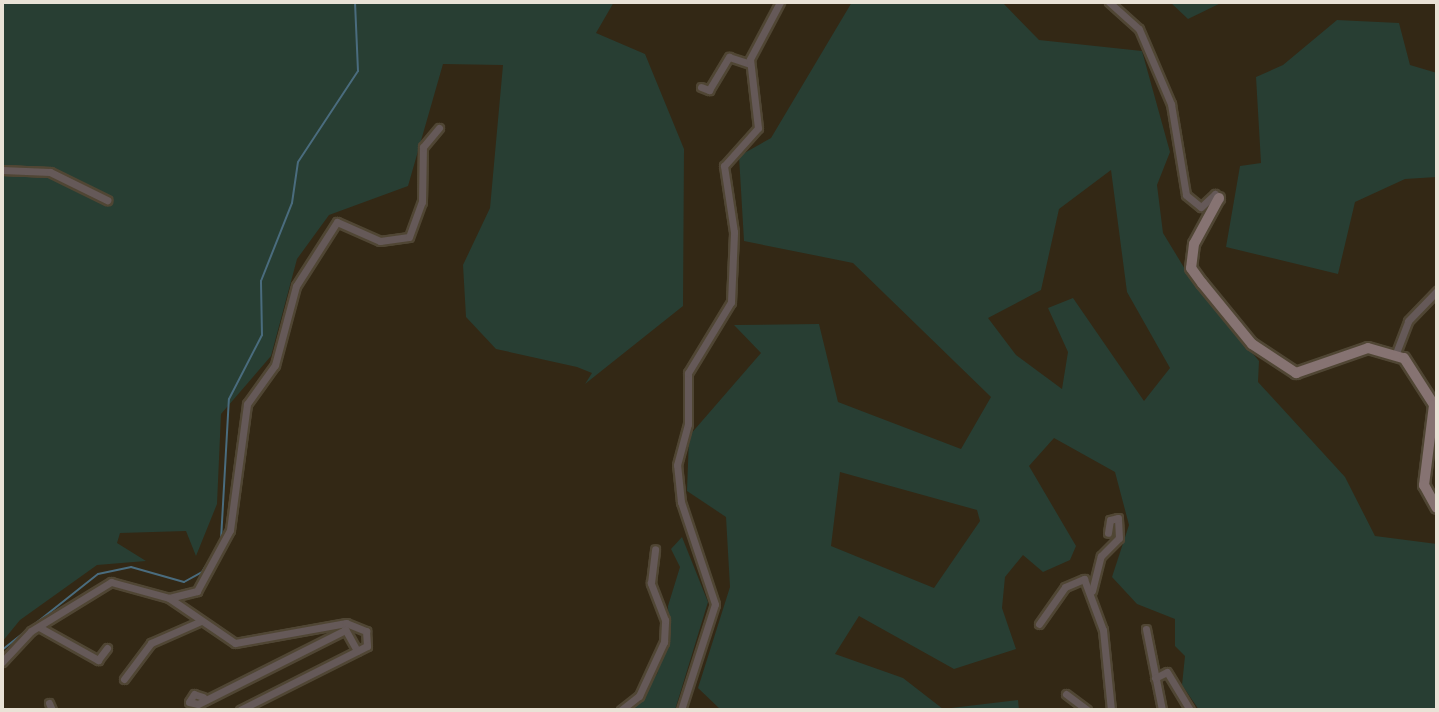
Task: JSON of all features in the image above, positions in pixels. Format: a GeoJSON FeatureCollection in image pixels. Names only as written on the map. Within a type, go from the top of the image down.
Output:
{"type":"FeatureCollection","features":[{"type":"Feature","properties":{"kind":"street"},"geometry":{"type":"LineString","coordinates":[[681,710],[715,604],[688,538],[677,465],[688,424],[688,373],[731,302],[734,232],[724,166],[758,128],[750,64],[780,2]]}},
{"type":"Feature","properties":{"kind":"street"},"geometry":{"type":"LineString","coordinates":[[1109,2],[1139,29],[1171,104],[1186,195],[1201,207],[1215,194],[1220,200],[1194,244],[1191,268],[1270,360],[1296,373],[1368,348],[1396,353],[1434,405],[1424,485],[1437,508]]}},
{"type":"Feature","properties":{"kind":"street"},"geometry":{"type":"LineString","coordinates":[[701,87],[709,90],[729,57],[750,64]]}},
{"type":"Feature","properties":{"kind":"street"},"geometry":{"type":"LineString","coordinates":[[169,598],[197,591],[230,530],[247,404],[275,365],[296,286],[337,222],[380,241],[409,237],[422,202],[423,147],[439,128]]}},
{"type":"Feature","properties":{"kind":"street"},"geometry":{"type":"LineString","coordinates":[[2,170],[50,172],[107,200]]}},
{"type":"Feature","properties":{"kind":"street"},"geometry":{"type":"LineString","coordinates":[[1396,353],[1408,321],[1437,291]]}},
{"type":"Feature","properties":{"kind":"street"},"geometry":{"type":"LineString","coordinates":[[1091,593],[1101,556],[1119,538],[1118,518],[1110,520],[1108,533]]}},
{"type":"Feature","properties":{"kind":"street"},"geometry":{"type":"LineString","coordinates":[[621,710],[639,696],[664,642],[665,620],[651,583],[655,549]]}},
{"type":"Feature","properties":{"kind":"street"},"geometry":{"type":"LineString","coordinates":[[1039,624],[1075,579],[1084,579],[1103,630],[1111,710]]}},
{"type":"Feature","properties":{"kind":"street"},"geometry":{"type":"LineString","coordinates":[[2,662],[39,627],[111,582],[169,598],[235,643],[345,626],[366,631],[367,646],[240,710]]}},
{"type":"Feature","properties":{"kind":"street"},"geometry":{"type":"LineString","coordinates":[[124,679],[151,643],[201,621]]}},
{"type":"Feature","properties":{"kind":"street"},"geometry":{"type":"LineString","coordinates":[[345,626],[357,651]]}},
{"type":"Feature","properties":{"kind":"street"},"geometry":{"type":"LineString","coordinates":[[203,697],[345,626]]}},
{"type":"Feature","properties":{"kind":"street"},"geometry":{"type":"LineString","coordinates":[[39,627],[98,660],[107,648]]}},
{"type":"Feature","properties":{"kind":"street"},"geometry":{"type":"LineString","coordinates":[[1146,629],[1162,710]]}},
{"type":"Feature","properties":{"kind":"street"},"geometry":{"type":"LineString","coordinates":[[1155,678],[1167,672],[1190,710]]}},
{"type":"Feature","properties":{"kind":"street"},"geometry":{"type":"LineString","coordinates":[[1066,694],[1087,710]]}},
{"type":"Feature","properties":{"kind":"green space"},"geometry":{"type":"Polygon","coordinates":[[[2,2],[614,2],[596,33],[645,54],[684,149],[683,306],[585,384],[592,373],[496,349],[466,317],[463,265],[490,208],[503,65],[443,64],[408,186],[329,215],[297,259],[271,356],[221,414],[217,504],[196,556],[186,531],[120,533],[117,543],[146,561],[97,565],[20,620],[2,642],[2,2]]]}},
{"type":"Feature","properties":{"kind":"green space"},"geometry":{"type":"Polygon","coordinates":[[[852,2],[1002,2],[1039,40],[1142,51],[1170,152],[1157,185],[1163,233],[1191,279],[1259,361],[1258,382],[1345,477],[1375,536],[1437,544],[1437,710],[1199,710],[1182,685],[1185,656],[1175,646],[1175,619],[1137,604],[1112,577],[1129,525],[1115,472],[1054,438],[1029,466],[1076,546],[1070,560],[1043,572],[1023,555],[1005,577],[1002,608],[1016,649],[954,669],[859,616],[835,654],[903,678],[943,709],[1018,700],[1019,710],[721,710],[698,688],[730,587],[726,517],[687,491],[689,436],[761,353],[734,325],[819,324],[838,402],[961,449],[991,397],[853,263],[744,241],[739,156],[771,138],[852,2]],[[1111,170],[1059,209],[1041,290],[988,318],[1016,355],[1062,389],[1068,352],[1048,308],[1073,298],[1144,401],[1170,368],[1127,292],[1111,170]],[[840,472],[831,546],[934,588],[980,521],[977,510],[840,472]]]}},
{"type":"Feature","properties":{"kind":"green space"},"geometry":{"type":"Polygon","coordinates":[[[1170,2],[1223,2],[1188,19],[1170,2]]]}},
{"type":"Feature","properties":{"kind":"green space"},"geometry":{"type":"Polygon","coordinates":[[[1337,20],[1399,23],[1410,65],[1437,73],[1437,177],[1405,179],[1355,202],[1338,274],[1226,247],[1240,166],[1261,163],[1256,77],[1283,65],[1337,20]]]}},
{"type":"Feature","properties":{"kind":"green space"},"geometry":{"type":"Polygon","coordinates":[[[682,537],[708,602],[675,710],[627,710],[657,674],[669,637],[668,606],[680,567],[671,549],[682,537]]]}},
{"type":"Feature","properties":{"kind":"waterway"},"geometry":{"type":"LineString","coordinates":[[221,540],[229,399],[262,335],[261,281],[292,203],[298,162],[358,71],[355,2]]}},
{"type":"Feature","properties":{"kind":"waterway"},"geometry":{"type":"LineString","coordinates":[[2,650],[98,574],[131,567],[184,582],[202,572],[218,546]]}}]}
